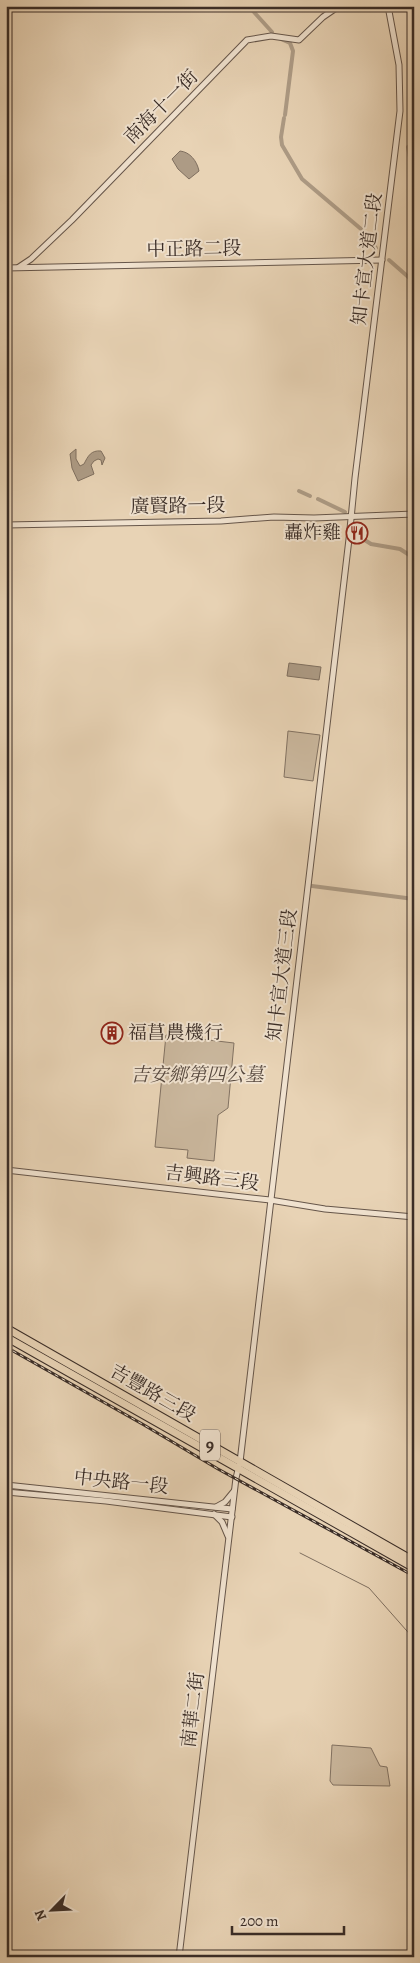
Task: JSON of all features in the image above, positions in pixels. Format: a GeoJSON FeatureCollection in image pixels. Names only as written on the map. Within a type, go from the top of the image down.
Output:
{"type":"FeatureCollection","features":[{"type":"Feature","properties":{"kind":"main road","name":"吉豐路三段"},"geometry":{"type":"LineString","coordinates":[[6,1328],[414,1568]]}},
{"type":"Feature","properties":{"kind":"main road","name":"吉豐路三段"},"geometry":{"type":"LineString","coordinates":[[6,1336],[414,1560]]}},
{"type":"Feature","properties":{"kind":"street","name":"南海十一街"},"geometry":{"type":"LineString","coordinates":[[19,267],[32,259],[72,220],[247,40],[271,36],[299,40],[323,17],[339,6]]}},
{"type":"Feature","properties":{"kind":"street","name":"知卡宣大道二段"},"geometry":{"type":"LineString","coordinates":[[351,516],[400,111],[401,85],[399,65],[388,6]]}},
{"type":"Feature","properties":{"kind":"street","name":"中正路二段"},"geometry":{"type":"LineString","coordinates":[[6,268],[382,260]]}},
{"type":"Feature","properties":{"kind":"street","name":"廣賢路一段"},"geometry":{"type":"LineString","coordinates":[[6,525],[221,521],[274,517],[314,518],[414,514]]}},
{"type":"Feature","properties":{"kind":"street","name":"知卡宣大道三段"},"geometry":{"type":"LineString","coordinates":[[239,1465],[351,516]]}},
{"type":"Feature","properties":{"kind":"street","name":"吉興路三段"},"geometry":{"type":"LineString","coordinates":[[6,1170],[270,1200],[325,1209],[414,1217]]}},
{"type":"Feature","properties":{"kind":"street","name":"南華二街"},"geometry":{"type":"LineString","coordinates":[[179,1957],[234,1491],[239,1465]]}},
{"type":"Feature","properties":{"kind":"street","name":"中央路一段"},"geometry":{"type":"LineString","coordinates":[[6,1485],[232,1509]]}},
{"type":"Feature","properties":{"kind":"street"},"geometry":{"type":"LineString","coordinates":[[216,1507],[225,1502],[234,1491]]}},
{"type":"Feature","properties":{"kind":"street","name":"中央路一段"},"geometry":{"type":"LineString","coordinates":[[6,1492],[232,1517]]}},
{"type":"Feature","properties":{"kind":"street"},"geometry":{"type":"LineString","coordinates":[[213,1514],[222,1522],[229,1537]]}},
{"type":"Feature","properties":{"kind":"green space"},"geometry":{"type":"Polygon","coordinates":[[[288,731],[320,735],[313,781],[284,777],[288,731]]]}},
{"type":"Feature","properties":{"kind":"green space","name":"吉安鄉第四公墓"},"geometry":{"type":"Polygon","coordinates":[[[166,1035],[234,1043],[228,1108],[218,1115],[214,1161],[187,1158],[188,1150],[155,1147],[166,1035]]]}},
{"type":"Feature","properties":{"kind":"green space"},"geometry":{"type":"Polygon","coordinates":[[[332,1745],[371,1748],[380,1766],[387,1767],[390,1786],[333,1785],[330,1781],[332,1745]]]}},
{"type":"Feature","properties":{"kind":"shaded area"},"geometry":{"type":"Polygon","coordinates":[[[180,151],[190,155],[198,167],[199,171],[189,179],[178,169],[172,159],[180,151]]]}},
{"type":"Feature","properties":{"kind":"shaded area"},"geometry":{"type":"Polygon","coordinates":[[[76,449],[76,459],[80,466],[95,451],[101,451],[105,458],[102,465],[101,460],[98,459],[91,465],[94,474],[78,481],[72,468],[70,454],[76,449]]]}},
{"type":"Feature","properties":{"kind":"shaded area"},"geometry":{"type":"Polygon","coordinates":[[[289,663],[321,667],[319,680],[287,676],[289,663]]]}},
{"type":"Feature","properties":{"kind":"waterway"},"geometry":{"type":"LineString","coordinates":[[252,6],[253,11],[272,32]]}},
{"type":"Feature","properties":{"kind":"waterway"},"geometry":{"type":"LineString","coordinates":[[281,39],[290,43],[293,51],[285,115]]}},
{"type":"Feature","properties":{"kind":"waterway"},"geometry":{"type":"LineString","coordinates":[[284,118],[281,137],[282,145],[302,179],[361,229],[376,248]]}},
{"type":"Feature","properties":{"kind":"waterway"},"geometry":{"type":"LineString","coordinates":[[408,147],[414,180]]}},
{"type":"Feature","properties":{"kind":"waterway"},"geometry":{"type":"LineString","coordinates":[[389,260],[414,282]]}},
{"type":"Feature","properties":{"kind":"waterway"},"geometry":{"type":"LineString","coordinates":[[299,491],[310,496]]}},
{"type":"Feature","properties":{"kind":"waterway"},"geometry":{"type":"LineString","coordinates":[[318,499],[345,512]]}},
{"type":"Feature","properties":{"kind":"waterway"},"geometry":{"type":"LineString","coordinates":[[355,534],[371,544],[400,549],[414,558]]}},
{"type":"Feature","properties":{"kind":"waterway"},"geometry":{"type":"LineString","coordinates":[[312,886],[414,899]]}},
{"type":"Feature","properties":{"kind":"waterway"},"geometry":{"type":"LineString","coordinates":[[300,1553],[369,1588],[414,1639]]}},
{"type":"Feature","properties":{"kind":"railway"},"geometry":{"type":"LineString","coordinates":[[6,1347],[218,1469],[414,1576]]}},
{"type":"Feature","properties":{"kind":"place","name":"轟炸雞"},"geometry":{"type":"Point","coordinates":[357,533]}},
{"type":"Feature","properties":{"kind":"place","name":"福菖農機行"},"geometry":{"type":"Point","coordinates":[112,1033]}}]}
